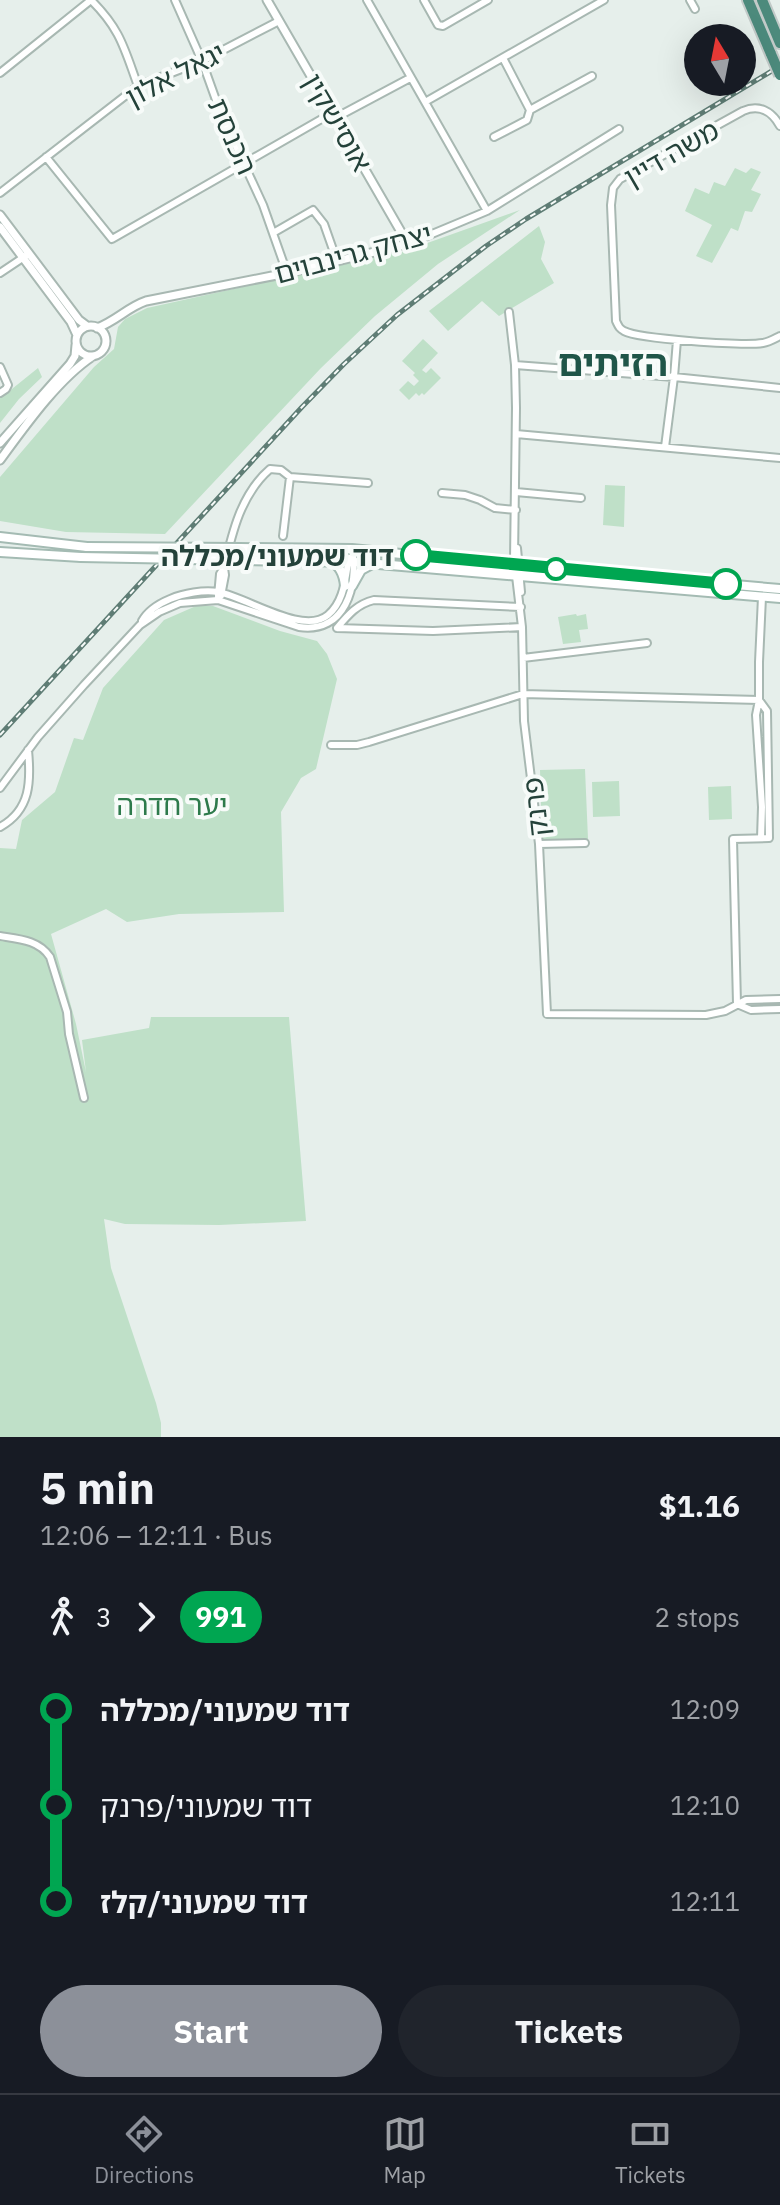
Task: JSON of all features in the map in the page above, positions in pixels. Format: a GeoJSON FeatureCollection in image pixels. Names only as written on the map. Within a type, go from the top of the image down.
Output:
{"type":"FeatureCollection","features":[{"type":"Feature","properties":{"kind":"highway"},"geometry":{"type":"LineString","coordinates":[[748,0],[780,75]]}},
{"type":"Feature","properties":{"kind":"highway"},"geometry":{"type":"LineString","coordinates":[[762,0],[780,43]]}},
{"type":"Feature","properties":{"kind":"main road"},"geometry":{"type":"LineString","coordinates":[[0,537],[87,547],[352,549],[518,571],[780,598]]}},
{"type":"Feature","properties":{"kind":"main road"},"geometry":{"type":"LineString","coordinates":[[0,552],[81,557],[352,562],[780,589]]}},
{"type":"Feature","properties":{"kind":"main road"},"geometry":{"type":"LineString","coordinates":[[329,561],[340,569],[348,586],[361,570],[374,564]]}},
{"type":"Feature","properties":{"kind":"street"},"geometry":{"type":"LineString","coordinates":[[0,73],[91,0],[123,42],[138,86]]}},
{"type":"Feature","properties":{"kind":"street","name":"הכנסת"},"geometry":{"type":"LineString","coordinates":[[175,0],[221,114],[263,205],[287,273]]}},
{"type":"Feature","properties":{"kind":"street","name":"אוסישקין"},"geometry":{"type":"LineString","coordinates":[[267,0],[408,244]]}},
{"type":"Feature","properties":{"kind":"street"},"geometry":{"type":"LineString","coordinates":[[367,0],[487,211]]}},
{"type":"Feature","properties":{"kind":"street"},"geometry":{"type":"LineString","coordinates":[[424,0],[438,25],[443,26],[488,0]]}},
{"type":"Feature","properties":{"kind":"street"},"geometry":{"type":"LineString","coordinates":[[425,102],[604,0]]}},
{"type":"Feature","properties":{"kind":"street"},"geometry":{"type":"LineString","coordinates":[[690,0],[695,9]]}},
{"type":"Feature","properties":{"kind":"street","name":"יגאל אלון"},"geometry":{"type":"LineString","coordinates":[[0,193],[138,86],[202,61],[279,21]]}},
{"type":"Feature","properties":{"kind":"street"},"geometry":{"type":"LineString","coordinates":[[494,137],[527,120],[530,110],[503,58]]}},
{"type":"Feature","properties":{"kind":"street"},"geometry":{"type":"LineString","coordinates":[[0,60],[7,67]]}},
{"type":"Feature","properties":{"kind":"street"},"geometry":{"type":"LineString","coordinates":[[530,110],[592,76]]}},
{"type":"Feature","properties":{"kind":"street"},"geometry":{"type":"LineString","coordinates":[[46,157],[112,239],[244,163],[410,78]]}},
{"type":"Feature","properties":{"kind":"street","name":"משה דיין"},"geometry":{"type":"LineString","coordinates":[[677,340],[625,332],[616,321],[611,205],[615,184],[750,108],[758,107],[769,112],[780,126]]}},
{"type":"Feature","properties":{"kind":"street","name":"יצחק גרינבוים"},"geometry":{"type":"LineString","coordinates":[[97,328],[146,301],[287,273],[408,244],[487,211],[619,129]]}},
{"type":"Feature","properties":{"kind":"street"},"geometry":{"type":"LineString","coordinates":[[273,233],[313,210],[324,224],[337,261]]}},
{"type":"Feature","properties":{"kind":"street"},"geometry":{"type":"LineString","coordinates":[[0,215],[77,335],[75,356],[70,364],[0,443]]}},
{"type":"Feature","properties":{"kind":"street"},"geometry":{"type":"LineString","coordinates":[[0,227],[81,322],[97,328],[106,340]]}},
{"type":"Feature","properties":{"kind":"street"},"geometry":{"type":"LineString","coordinates":[[0,273],[26,256]]}},
{"type":"Feature","properties":{"kind":"street","name":"פרנק"},"geometry":{"type":"LineString","coordinates":[[509,312],[515,365],[515,538],[522,627],[524,721],[539,844],[547,1014],[706,1015],[725,1011],[737,1004]]}},
{"type":"Feature","properties":{"kind":"street"},"geometry":{"type":"LineString","coordinates":[[0,460],[28,421],[77,368],[102,351],[116,319]]}},
{"type":"Feature","properties":{"kind":"street"},"geometry":{"type":"LineString","coordinates":[[77,335],[87,326]]}},
{"type":"Feature","properties":{"kind":"street"},"geometry":{"type":"LineString","coordinates":[[665,447],[677,340],[757,344],[780,336]]}},
{"type":"Feature","properties":{"kind":"street"},"geometry":{"type":"LineString","coordinates":[[76,345],[85,355],[93,356]]}},
{"type":"Feature","properties":{"kind":"street"},"geometry":{"type":"LineString","coordinates":[[515,365],[780,388]]}},
{"type":"Feature","properties":{"kind":"street"},"geometry":{"type":"LineString","coordinates":[[0,367],[8,385],[0,393]]}},
{"type":"Feature","properties":{"kind":"street"},"geometry":{"type":"LineString","coordinates":[[516,434],[780,458]]}},
{"type":"Feature","properties":{"kind":"street"},"geometry":{"type":"LineString","coordinates":[[220,595],[235,524],[247,499],[270,469],[278,469],[290,477],[368,483]]}},
{"type":"Feature","properties":{"kind":"street"},"geometry":{"type":"LineString","coordinates":[[283,536],[290,477]]}},
{"type":"Feature","properties":{"kind":"street"},"geometry":{"type":"LineString","coordinates":[[516,492],[581,498]]}},
{"type":"Feature","properties":{"kind":"street"},"geometry":{"type":"LineString","coordinates":[[442,493],[465,495],[495,508],[516,510]]}},
{"type":"Feature","properties":{"kind":"street"},"geometry":{"type":"LineString","coordinates":[[0,788],[84,685],[140,625],[159,612],[180,603],[220,595],[294,620],[321,620],[334,610],[348,586],[352,549]]}},
{"type":"Feature","properties":{"kind":"street"},"geometry":{"type":"LineString","coordinates":[[761,838],[756,715],[762,597]]}},
{"type":"Feature","properties":{"kind":"street"},"geometry":{"type":"LineString","coordinates":[[520,603],[374,600],[356,608],[337,628],[433,631],[522,627]]}},
{"type":"Feature","properties":{"kind":"street"},"geometry":{"type":"LineString","coordinates":[[523,658],[647,643]]}},
{"type":"Feature","properties":{"kind":"street"},"geometry":{"type":"LineString","coordinates":[[331,745],[369,742],[523,694],[759,700]]}},
{"type":"Feature","properties":{"kind":"street"},"geometry":{"type":"LineString","coordinates":[[737,1004],[733,839],[769,838],[767,711],[759,700]]}},
{"type":"Feature","properties":{"kind":"street"},"geometry":{"type":"LineString","coordinates":[[0,827],[11,821],[25,800],[30,777],[28,750]]}},
{"type":"Feature","properties":{"kind":"street"},"geometry":{"type":"LineString","coordinates":[[539,844],[585,843]]}},
{"type":"Feature","properties":{"kind":"street"},"geometry":{"type":"LineString","coordinates":[[0,936],[37,945],[50,957],[67,1012],[84,1098]]}},
{"type":"Feature","properties":{"kind":"street"},"geometry":{"type":"LineString","coordinates":[[737,1004],[746,1000],[780,999]]}},
{"type":"Feature","properties":{"kind":"street"},"geometry":{"type":"LineString","coordinates":[[737,1004],[751,1010],[780,1009]]}},
{"type":"Feature","properties":{"kind":"green space"},"geometry":{"type":"Polygon","coordinates":[[[735,168],[746,173],[751,168],[761,172],[751,190],[761,194],[752,212],[745,211],[738,231],[731,228],[712,263],[696,256],[712,225],[685,211],[695,188],[709,194],[714,182],[725,186],[735,168]]]}},
{"type":"Feature","properties":{"kind":"green space"},"geometry":{"type":"Polygon","coordinates":[[[520,210],[438,264],[375,316],[321,368],[165,534],[66,532],[0,521],[0,477],[94,367],[114,349],[118,327],[125,319],[147,308],[405,251],[520,210]]]}},
{"type":"Feature","properties":{"kind":"green space"},"geometry":{"type":"Polygon","coordinates":[[[539,226],[545,242],[541,259],[554,283],[499,316],[482,301],[448,331],[429,311],[539,226]]]}},
{"type":"Feature","properties":{"kind":"green space"},"geometry":{"type":"Polygon","coordinates":[[[423,339],[438,353],[422,370],[426,373],[431,368],[441,378],[424,395],[416,393],[409,400],[399,390],[408,381],[414,386],[419,381],[402,361],[423,339]]]}},
{"type":"Feature","properties":{"kind":"green space"},"geometry":{"type":"Polygon","coordinates":[[[38,368],[42,377],[0,423],[0,395],[2,397],[38,368]]]}},
{"type":"Feature","properties":{"kind":"green space"},"geometry":{"type":"Polygon","coordinates":[[[605,485],[625,486],[624,527],[603,525],[605,485]]]}},
{"type":"Feature","properties":{"kind":"green space","name":"יער חדרה"},"geometry":{"type":"Polygon","coordinates":[[[196,606],[213,606],[317,641],[327,654],[337,679],[316,769],[301,778],[281,812],[284,912],[179,914],[127,922],[106,909],[51,934],[86,1072],[82,1040],[149,1028],[151,1017],[289,1017],[306,1221],[219,1225],[125,1224],[104,1219],[111,1268],[156,1403],[161,1437],[0,1437],[0,848],[16,849],[22,820],[55,792],[74,738],[83,740],[103,688],[164,620],[196,606]]]}},
{"type":"Feature","properties":{"kind":"green space"},"geometry":{"type":"Polygon","coordinates":[[[586,614],[588,629],[579,630],[581,642],[563,644],[558,617],[586,614]]]}},
{"type":"Feature","properties":{"kind":"green space"},"geometry":{"type":"Polygon","coordinates":[[[585,769],[588,839],[542,841],[540,770],[585,769]]]}},
{"type":"Feature","properties":{"kind":"green space"},"geometry":{"type":"Polygon","coordinates":[[[619,781],[620,816],[593,817],[592,782],[619,781]]]}},
{"type":"Feature","properties":{"kind":"green space"},"geometry":{"type":"Polygon","coordinates":[[[731,786],[732,819],[709,820],[708,787],[731,786]]]}},
{"type":"Feature","properties":{"kind":"railway"},"geometry":{"type":"LineString","coordinates":[[0,735],[302,407],[397,315],[526,219],[780,66]]}},
{"type":"Feature","properties":{"kind":"bus line","name":"991"},"geometry":{"type":"LineString","coordinates":[[416,555],[726,584]]}},
{"type":"Feature","properties":{"kind":"place","name":"דוד שמעוני/מכללה"},"geometry":{"type":"Point","coordinates":[416,555]}},
{"type":"Feature","properties":{"kind":"district","name":"הזיתים"},"geometry":{"type":"Point","coordinates":[613,362]}}]}
